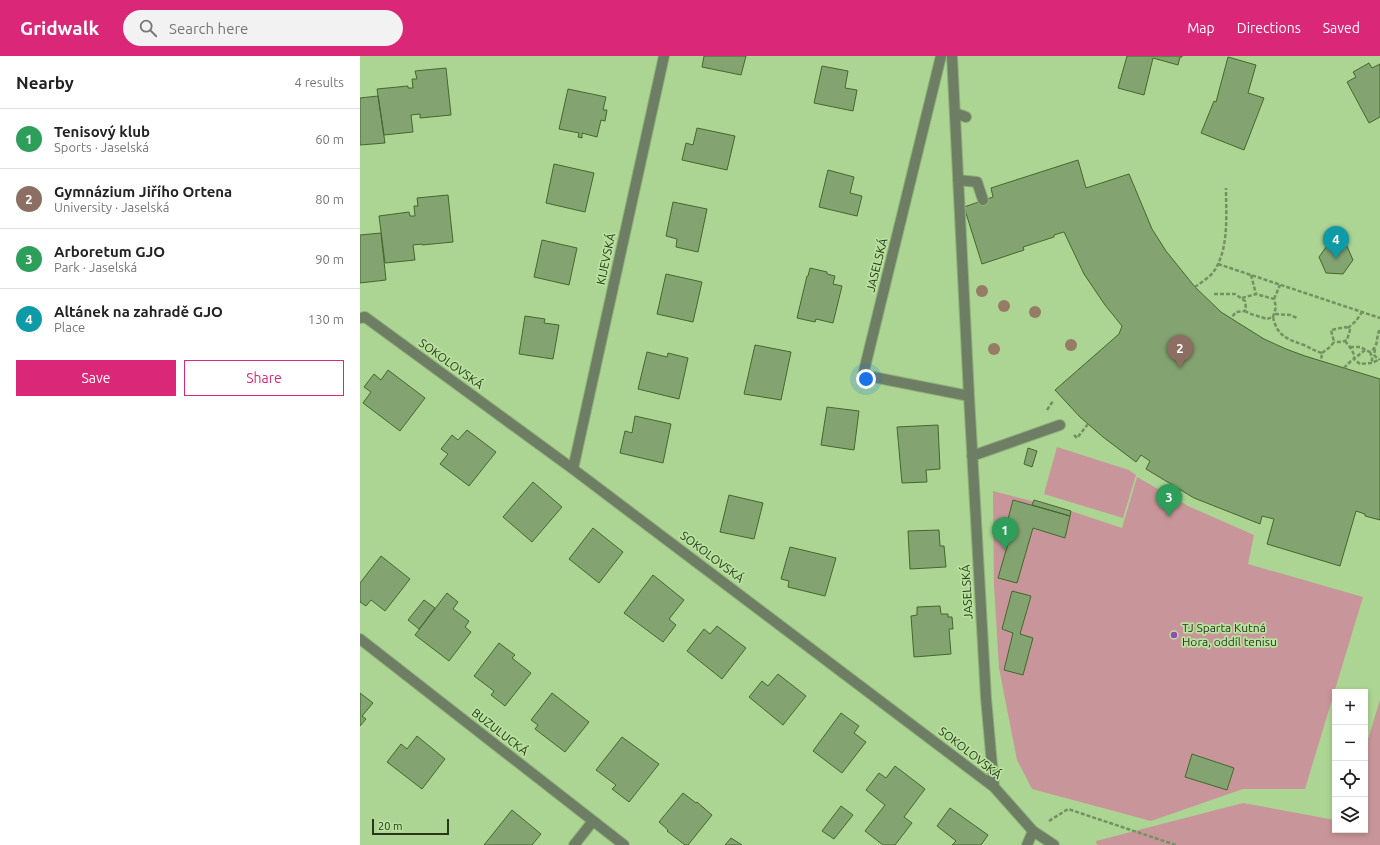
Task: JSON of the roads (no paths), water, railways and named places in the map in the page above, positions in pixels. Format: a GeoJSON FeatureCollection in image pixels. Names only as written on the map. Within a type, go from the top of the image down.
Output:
{"type":"FeatureCollection","features":[{"type":"Feature","properties":{"kind":"street","name":"KIJEVSKÁ"},"geometry":{"type":"LineString","coordinates":[[573,469],[664,56]]}},
{"type":"Feature","properties":{"kind":"street","name":"JASELSKÁ"},"geometry":{"type":"LineString","coordinates":[[941,56],[863,376],[969,396]]}},
{"type":"Feature","properties":{"kind":"street","name":"JASELSKÁ"},"geometry":{"type":"LineString","coordinates":[[952,56],[972,456],[986,698],[994,787]]}},
{"type":"Feature","properties":{"kind":"street"},"geometry":{"type":"LineString","coordinates":[[955,113],[966,116]]}},
{"type":"Feature","properties":{"kind":"street"},"geometry":{"type":"LineString","coordinates":[[958,180],[978,182],[983,200]]}},
{"type":"Feature","properties":{"kind":"street","name":"SOKOLOVSKÁ"},"geometry":{"type":"LineString","coordinates":[[362,317],[573,469],[994,787],[1032,831],[1054,845]]}},
{"type":"Feature","properties":{"kind":"street"},"geometry":{"type":"LineString","coordinates":[[972,456],[1060,425]]}},
{"type":"Feature","properties":{"kind":"street","name":"BUZULUCKÁ"},"geometry":{"type":"LineString","coordinates":[[360,639],[624,845]]}},
{"type":"Feature","properties":{"kind":"street"},"geometry":{"type":"LineString","coordinates":[[574,845],[593,821]]}},
{"type":"Feature","properties":{"kind":"street"},"geometry":{"type":"LineString","coordinates":[[1027,845],[1032,831]]}},
{"type":"Feature","properties":{"kind":"place","name":"Altánek na zahradě GJO"},"geometry":{"type":"Point","coordinates":[1336,259]}},
{"type":"Feature","properties":{"kind":"place","name":"Gymnázium Jiřího Ortena"},"geometry":{"type":"Point","coordinates":[1180,368]}},
{"type":"Feature","properties":{"kind":"place","name":"Arboretum GJO"},"geometry":{"type":"Point","coordinates":[1169,517]}},
{"type":"Feature","properties":{"kind":"place","name":"Tenisový klub"},"geometry":{"type":"Point","coordinates":[1005,550]}},
{"type":"Feature","properties":{"kind":"place","name":"TJ Sparta Kutná Hora, oddíl tenisu"},"geometry":{"type":"Point","coordinates":[1174,635]}}]}
